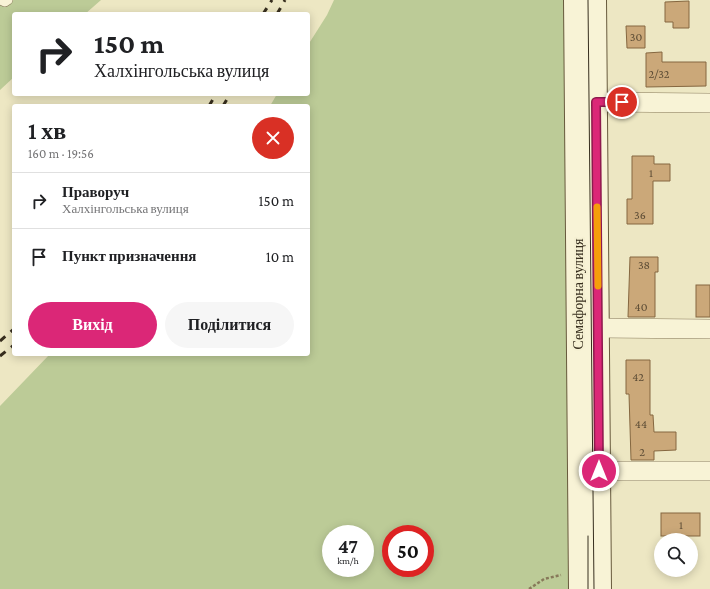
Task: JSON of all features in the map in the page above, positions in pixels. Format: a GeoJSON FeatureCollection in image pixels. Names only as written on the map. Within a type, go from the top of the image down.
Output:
{"type":"FeatureCollection","features":[{"type":"Feature","properties":{"kind":"main road","name":"Семафорна вулиця"},"geometry":{"type":"LineString","coordinates":[[575,0],[580,581]]}},
{"type":"Feature","properties":{"kind":"main road","name":"Семафорна вулиця"},"geometry":{"type":"LineString","coordinates":[[595,0],[600,589]]}},
{"type":"Feature","properties":{"kind":"street"},"geometry":{"type":"LineString","coordinates":[[596,102],[710,103]]}},
{"type":"Feature","properties":{"kind":"street"},"geometry":{"type":"LineString","coordinates":[[598,328],[710,329]]}},
{"type":"Feature","properties":{"kind":"street"},"geometry":{"type":"LineString","coordinates":[[599,471],[710,471]]}},
{"type":"Feature","properties":{"kind":"path"},"geometry":{"type":"LineString","coordinates":[[530,589],[544,579],[552,576],[580,581]]}},
{"type":"Feature","properties":{"kind":"green space"},"geometry":{"type":"Polygon","coordinates":[[[0,0],[101,0],[87,12],[12,12],[12,79],[0,90],[0,0]]]}},
{"type":"Feature","properties":{"kind":"green space"},"geometry":{"type":"Polygon","coordinates":[[[334,0],[604,0],[607,589],[0,589],[0,406],[48,356],[310,356],[310,104],[271,104],[276,96],[310,96],[310,42],[327,15],[334,0]]]}},
{"type":"Feature","properties":{"kind":"building"},"geometry":{"type":"Polygon","coordinates":[[[689,1],[689,28],[673,28],[673,22],[665,22],[665,2],[689,1]]]}},
{"type":"Feature","properties":{"kind":"building"},"geometry":{"type":"Polygon","coordinates":[[[626,26],[645,26],[645,48],[627,48],[626,26]]]}},
{"type":"Feature","properties":{"kind":"building"},"geometry":{"type":"Polygon","coordinates":[[[662,52],[662,62],[706,62],[706,86],[646,87],[646,53],[662,52]]]}},
{"type":"Feature","properties":{"kind":"building"},"geometry":{"type":"Polygon","coordinates":[[[632,156],[654,156],[654,164],[670,164],[670,181],[653,181],[653,224],[627,224],[627,199],[632,199],[632,156]]]}},
{"type":"Feature","properties":{"kind":"building"},"geometry":{"type":"Polygon","coordinates":[[[630,257],[658,257],[658,272],[655,272],[655,317],[628,317],[630,257]]]}},
{"type":"Feature","properties":{"kind":"building"},"geometry":{"type":"Polygon","coordinates":[[[696,285],[710,285],[710,317],[696,317],[696,285]]]}},
{"type":"Feature","properties":{"kind":"building"},"geometry":{"type":"Polygon","coordinates":[[[626,360],[650,360],[650,415],[653,415],[654,432],[676,432],[676,450],[654,451],[654,460],[631,460],[629,394],[626,394],[626,360]]]}},
{"type":"Feature","properties":{"kind":"building"},"geometry":{"type":"Polygon","coordinates":[[[661,513],[700,513],[700,536],[698,536],[698,533],[661,533],[661,513]]]}},
{"type":"Feature","properties":{"kind":"tram line"},"geometry":{"type":"LineString","coordinates":[[588,0],[594,589]]}},
{"type":"Feature","properties":{"kind":"tram line"},"geometry":{"type":"LineString","coordinates":[[588,536],[588,589]]}},
{"type":"Feature","properties":{"kind":"railway"},"geometry":{"type":"LineString","coordinates":[[264,12],[272,0]]}},
{"type":"Feature","properties":{"kind":"railway"},"geometry":{"type":"LineString","coordinates":[[278,12],[285,0]]}},
{"type":"Feature","properties":{"kind":"railway"},"geometry":{"type":"LineString","coordinates":[[210,104],[215,96]]}},
{"type":"Feature","properties":{"kind":"railway"},"geometry":{"type":"LineString","coordinates":[[224,104],[229,96]]}},
{"type":"Feature","properties":{"kind":"railway"},"geometry":{"type":"LineString","coordinates":[[0,341],[12,331]]}},
{"type":"Feature","properties":{"kind":"railway"},"geometry":{"type":"LineString","coordinates":[[0,356],[12,347]]}},
{"type":"Feature","properties":{"kind":"slow traffic"},"geometry":{"type":"LineString","coordinates":[[597,207],[598,286]]}},
{"type":"Feature","properties":{"kind":"route"},"geometry":{"type":"LineString","coordinates":[[599,471],[596,102],[622,102]]}}]}
